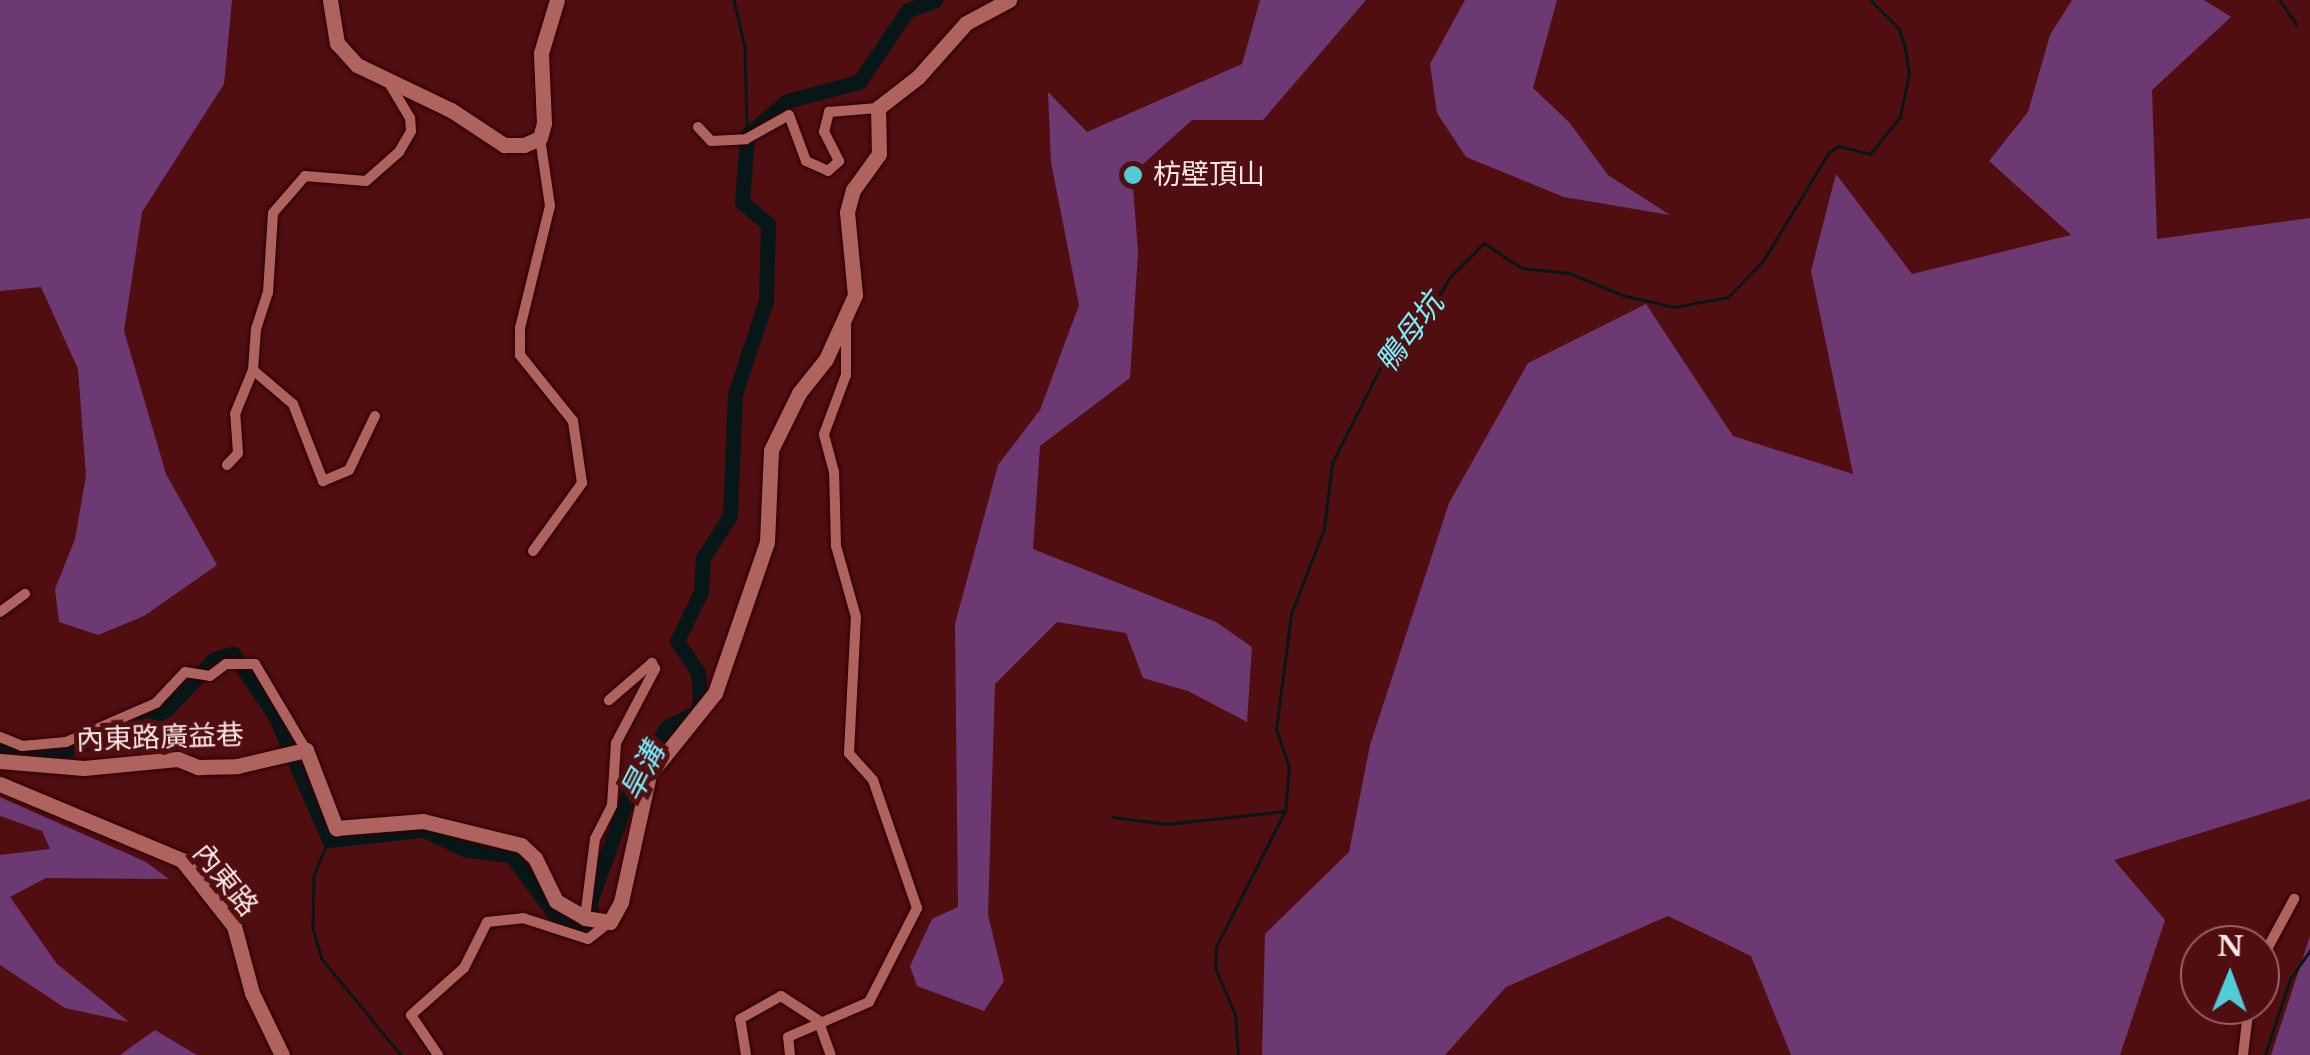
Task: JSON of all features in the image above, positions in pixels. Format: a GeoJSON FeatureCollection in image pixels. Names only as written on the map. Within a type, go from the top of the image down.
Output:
{"type":"FeatureCollection","features":[{"type":"Feature","properties":{"kind":"street"},"geometry":{"type":"LineString","coordinates":[[330,0],[340,49],[392,86],[450,110],[504,145],[540,138]]}},
{"type":"Feature","properties":{"kind":"street"},"geometry":{"type":"LineString","coordinates":[[533,551],[582,483],[573,421],[520,355],[520,328],[550,206],[540,138],[546,105],[542,53],[557,0]]}},
{"type":"Feature","properties":{"kind":"street"},"geometry":{"type":"LineString","coordinates":[[698,127],[711,141],[746,140],[789,116],[806,161],[828,171],[839,161],[824,132],[829,112],[878,108],[918,78],[966,23],[1009,0]]}},
{"type":"Feature","properties":{"kind":"street"},"geometry":{"type":"LineString","coordinates":[[227,466],[238,454],[235,414],[253,370],[256,328],[272,270],[274,213],[304,176],[366,181],[399,152],[411,131],[410,118],[392,86]]}},
{"type":"Feature","properties":{"kind":"street"},"geometry":{"type":"LineString","coordinates":[[790,1055],[788,1036],[818,1020],[869,1002],[917,908],[873,780],[849,753],[856,617],[836,546],[834,472],[824,434],[846,375],[846,314],[856,268],[848,212],[854,190],[880,154],[878,108]]}},
{"type":"Feature","properties":{"kind":"street"},"geometry":{"type":"LineString","coordinates":[[438,1055],[410,1014],[464,968],[487,922],[523,918],[588,940],[610,922],[621,902],[648,774],[703,714],[747,598],[766,542],[771,450],[846,314]]}},
{"type":"Feature","properties":{"kind":"street"},"geometry":{"type":"LineString","coordinates":[[253,370],[294,404],[323,481],[349,470],[375,416]]}},
{"type":"Feature","properties":{"kind":"street"},"geometry":{"type":"LineString","coordinates":[[0,612],[25,594]]}},
{"type":"Feature","properties":{"kind":"street"},"geometry":{"type":"LineString","coordinates":[[584,918],[596,839],[612,805],[616,743],[655,669],[652,663],[609,700]]}},
{"type":"Feature","properties":{"kind":"street"},"geometry":{"type":"LineString","coordinates":[[0,737],[22,746],[66,742],[156,704],[184,672],[210,676],[226,664],[254,664],[306,750],[336,828],[423,821],[521,845],[535,858],[556,902],[584,918],[610,922]]}},
{"type":"Feature","properties":{"kind":"street","name":"內東路廣益巷"},"geometry":{"type":"LineString","coordinates":[[0,761],[84,768],[178,758],[198,767],[237,766],[306,750]]}},
{"type":"Feature","properties":{"kind":"street","name":"內東路"},"geometry":{"type":"LineString","coordinates":[[0,784],[182,860],[234,926],[256,1005],[282,1055]]}},
{"type":"Feature","properties":{"kind":"street"},"geometry":{"type":"LineString","coordinates":[[2280,925],[2294,899]]}},
{"type":"Feature","properties":{"kind":"street"},"geometry":{"type":"LineString","coordinates":[[746,1055],[740,1019],[782,996],[818,1020],[831,1055]]}},
{"type":"Feature","properties":{"kind":"street"},"geometry":{"type":"LineString","coordinates":[[2242,1055],[2246,1025]]}},
{"type":"Feature","properties":{"kind":"shaded area"},"geometry":{"type":"Polygon","coordinates":[[[0,0],[232,0],[224,84],[142,212],[124,331],[166,474],[217,565],[144,616],[98,635],[59,622],[55,589],[75,539],[86,476],[78,369],[41,287],[0,291],[0,0]]]}},
{"type":"Feature","properties":{"kind":"shaded area"},"geometry":{"type":"Polygon","coordinates":[[[1260,0],[1366,0],[1263,120],[1192,120],[1132,174],[1138,252],[1130,378],[1040,446],[1033,549],[1216,622],[1252,647],[1247,722],[1188,691],[1143,678],[1126,633],[1057,622],[995,684],[988,915],[1004,981],[984,1011],[917,986],[910,966],[932,919],[958,907],[955,624],[998,465],[1040,410],[1079,305],[1051,162],[1048,92],[1087,132],[1242,64],[1260,0]]]}},
{"type":"Feature","properties":{"kind":"shaded area"},"geometry":{"type":"Polygon","coordinates":[[[1465,0],[1557,0],[1533,88],[1569,122],[1608,175],[1670,215],[1564,197],[1466,157],[1437,113],[1430,64],[1465,0]]]}},
{"type":"Feature","properties":{"kind":"shaded area"},"geometry":{"type":"Polygon","coordinates":[[[2072,0],[2204,0],[2231,17],[2152,90],[2157,239],[2310,218],[2310,799],[2114,860],[2165,920],[2120,1055],[1791,1055],[1751,956],[1668,916],[1506,987],[1445,1055],[1262,1055],[1265,934],[1349,852],[1370,745],[1449,503],[1528,363],[1646,304],[1733,436],[1853,474],[1811,271],[1836,174],[1912,274],[2071,235],[1989,161],[2028,112],[2050,35],[2072,0]]]}},
{"type":"Feature","properties":{"kind":"shaded area"},"geometry":{"type":"Polygon","coordinates":[[[0,797],[146,862],[169,879],[46,878],[10,897],[57,964],[129,1022],[65,1008],[0,965],[0,855],[50,849],[42,831],[0,816],[0,797]]]}},
{"type":"Feature","properties":{"kind":"shaded area"},"geometry":{"type":"Polygon","coordinates":[[[2310,936],[2310,1055],[2271,1055],[2310,936]]]}},
{"type":"Feature","properties":{"kind":"shaded area"},"geometry":{"type":"Polygon","coordinates":[[[155,1030],[190,1051],[197,1055],[120,1055],[155,1030]]]}},
{"type":"Feature","properties":{"kind":"waterway"},"geometry":{"type":"LineString","coordinates":[[734,0],[745,47],[747,131]]}},
{"type":"Feature","properties":{"kind":"waterway","name":"旱溝"},"geometry":{"type":"LineString","coordinates":[[0,748],[21,754],[73,749],[144,722],[166,710],[214,659],[233,654],[274,714],[329,840],[423,830],[467,850],[511,855],[559,920],[593,925],[590,902],[630,791],[667,727],[697,712],[700,699],[698,672],[677,641],[701,592],[703,558],[730,516],[735,394],[766,301],[768,224],[742,202],[747,135],[787,101],[859,82],[908,10],[935,0]]}},
{"type":"Feature","properties":{"kind":"waterway","name":"鴨母坑"},"geometry":{"type":"LineString","coordinates":[[1238,1055],[1235,1015],[1215,968],[1216,947],[1285,811],[1289,767],[1276,730],[1291,614],[1324,529],[1332,463],[1389,350],[1421,326],[1450,277],[1484,243],[1522,268],[1569,273],[1622,295],[1674,307],[1728,297],[1763,261],[1829,152],[1839,146],[1870,154],[1900,117],[1909,74],[1905,48],[1899,29],[1870,0]]}},
{"type":"Feature","properties":{"kind":"waterway","name":"鴨母坑"},"geometry":{"type":"LineString","coordinates":[[2280,0],[2297,25]]}},
{"type":"Feature","properties":{"kind":"waterway"},"geometry":{"type":"LineString","coordinates":[[1113,817],[1167,824],[1285,811]]}},
{"type":"Feature","properties":{"kind":"waterway"},"geometry":{"type":"LineString","coordinates":[[329,840],[314,875],[313,928],[322,959],[401,1055]]}},
{"type":"Feature","properties":{"kind":"waterway"},"geometry":{"type":"LineString","coordinates":[[2265,1055],[2290,979],[2310,950]]}},
{"type":"Feature","properties":{"kind":"place","name":"枋壁頂山"},"geometry":{"type":"Point","coordinates":[1133,175]}}]}
